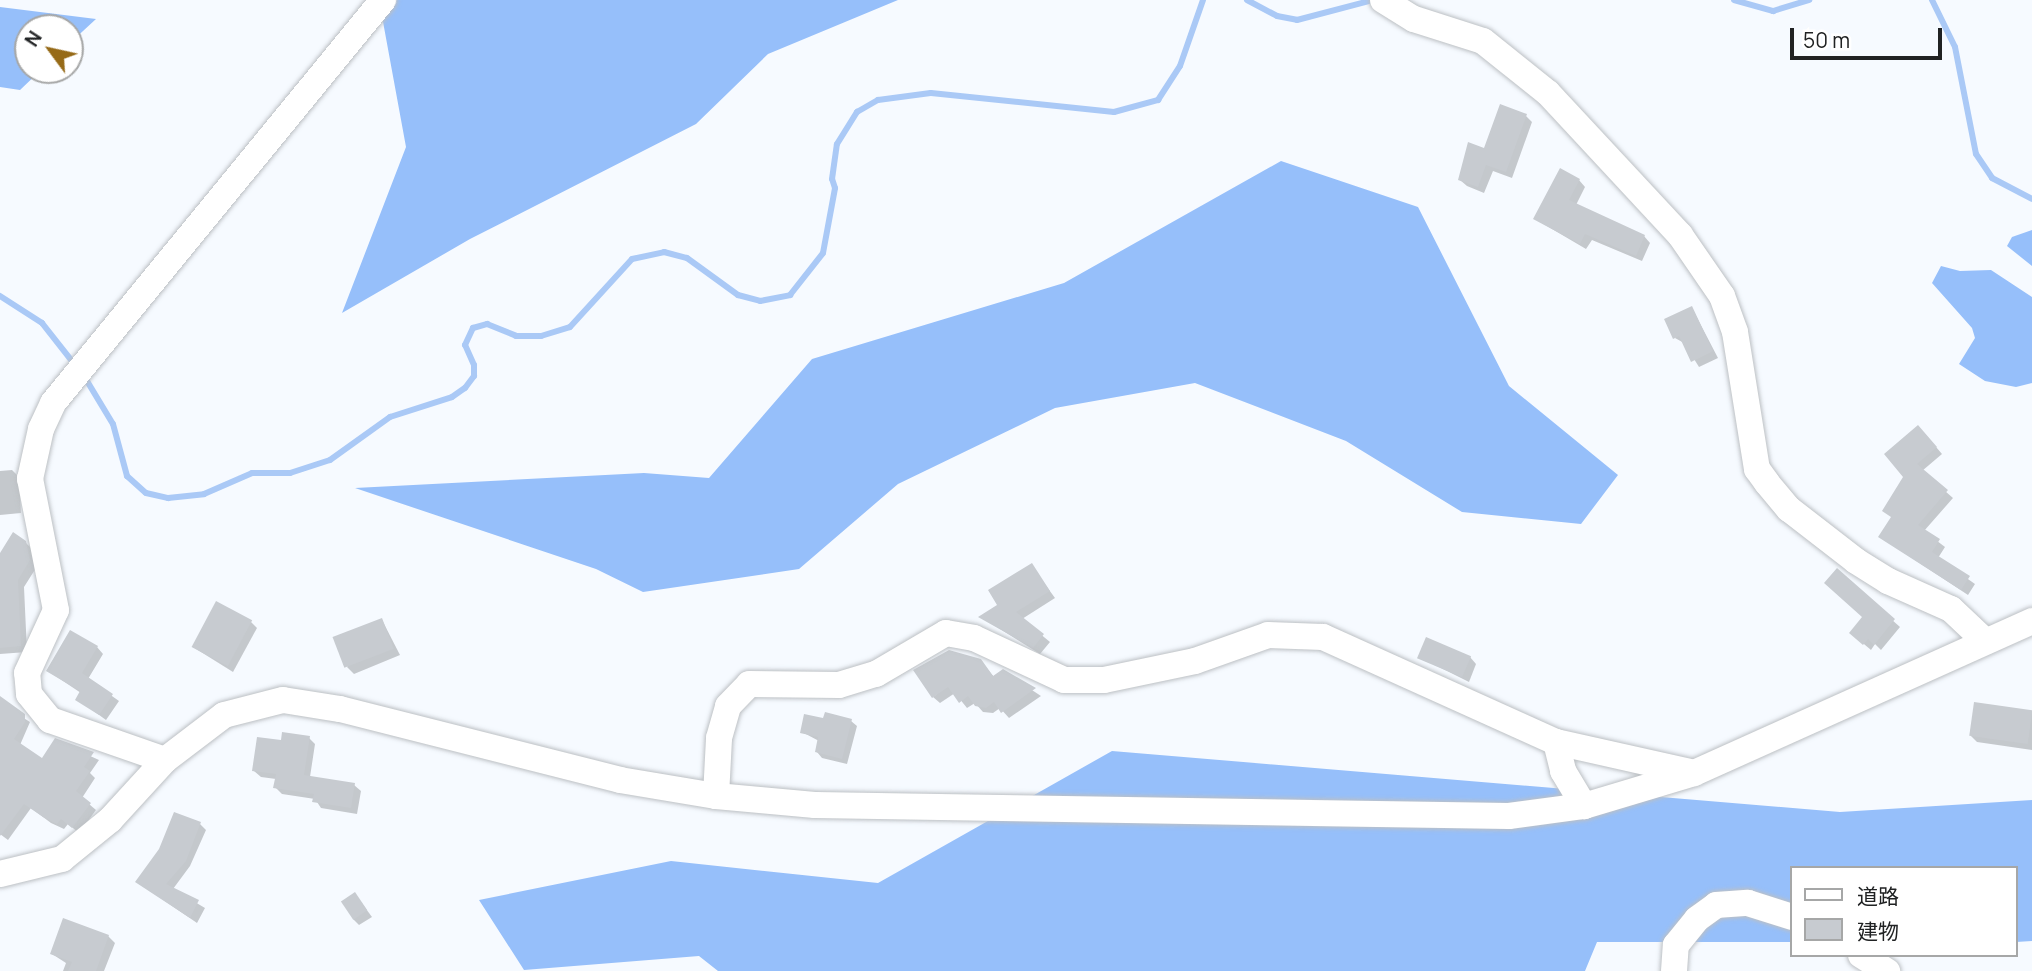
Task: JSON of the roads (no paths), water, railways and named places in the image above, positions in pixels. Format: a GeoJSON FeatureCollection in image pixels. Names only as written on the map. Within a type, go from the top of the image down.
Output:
{"type":"FeatureCollection","features":[{"type":"Feature","properties":{"kind":"street"},"geometry":{"type":"LineString","coordinates":[[165,760],[50,720],[29,694],[27,673],[56,610],[30,480],[41,429],[53,403],[383,0]]}},
{"type":"Feature","properties":{"kind":"street"},"geometry":{"type":"LineString","coordinates":[[1382,0],[1414,19],[1483,41],[1548,93],[1702,260],[1722,296],[1735,332],[1757,469],[1767,483],[1789,509],[1856,561],[1888,581],[1951,609],[1985,641]]}},
{"type":"Feature","properties":{"kind":"street"},"geometry":{"type":"LineString","coordinates":[[0,874],[62,859],[110,820],[165,760],[224,715],[283,700],[340,709],[620,780],[716,796],[815,805],[1509,816],[1584,806],[1694,773],[2032,621]]}},
{"type":"Feature","properties":{"kind":"street"},"geometry":{"type":"LineString","coordinates":[[716,796],[719,738],[728,706],[749,684],[839,685],[876,674],[946,633],[974,639],[1064,680],[1104,680],[1195,661],[1268,635],[1323,637],[1556,742],[1694,773]]}},
{"type":"Feature","properties":{"kind":"street"},"geometry":{"type":"LineString","coordinates":[[1556,742],[1563,771],[1584,806]]}},
{"type":"Feature","properties":{"kind":"street"},"geometry":{"type":"LineString","coordinates":[[1674,971],[1676,945],[1697,919],[1716,905],[1748,902],[1790,916]]}},
{"type":"Feature","properties":{"kind":"street"},"geometry":{"type":"LineString","coordinates":[[1864,957],[1887,971]]}},
{"type":"Feature","properties":{"kind":"waterway"},"geometry":{"type":"LineString","coordinates":[[84,376],[113,424],[127,476],[146,493],[168,498],[204,494],[252,473],[290,473],[330,460],[390,417],[452,397],[465,388],[474,376],[474,365],[465,345],[473,328],[487,324],[516,336],[541,336],[570,327],[632,259],[664,252],[687,258],[738,295],[760,301],[790,295],[823,253],[835,188],[832,179],[837,144],[857,112],[878,100],[931,93],[1114,112],[1158,100],[1180,66],[1203,0]]}},
{"type":"Feature","properties":{"kind":"waterway"},"geometry":{"type":"LineString","coordinates":[[1247,0],[1277,16],[1297,20],[1373,0]]}},
{"type":"Feature","properties":{"kind":"waterway"},"geometry":{"type":"LineString","coordinates":[[1734,0],[1773,11],[1809,0]]}},
{"type":"Feature","properties":{"kind":"waterway"},"geometry":{"type":"LineString","coordinates":[[1932,0],[1955,47],[1976,154],[1992,178],[2032,199]]}},
{"type":"Feature","properties":{"kind":"waterway"},"geometry":{"type":"LineString","coordinates":[[0,296],[42,323],[75,365]]}}]}
